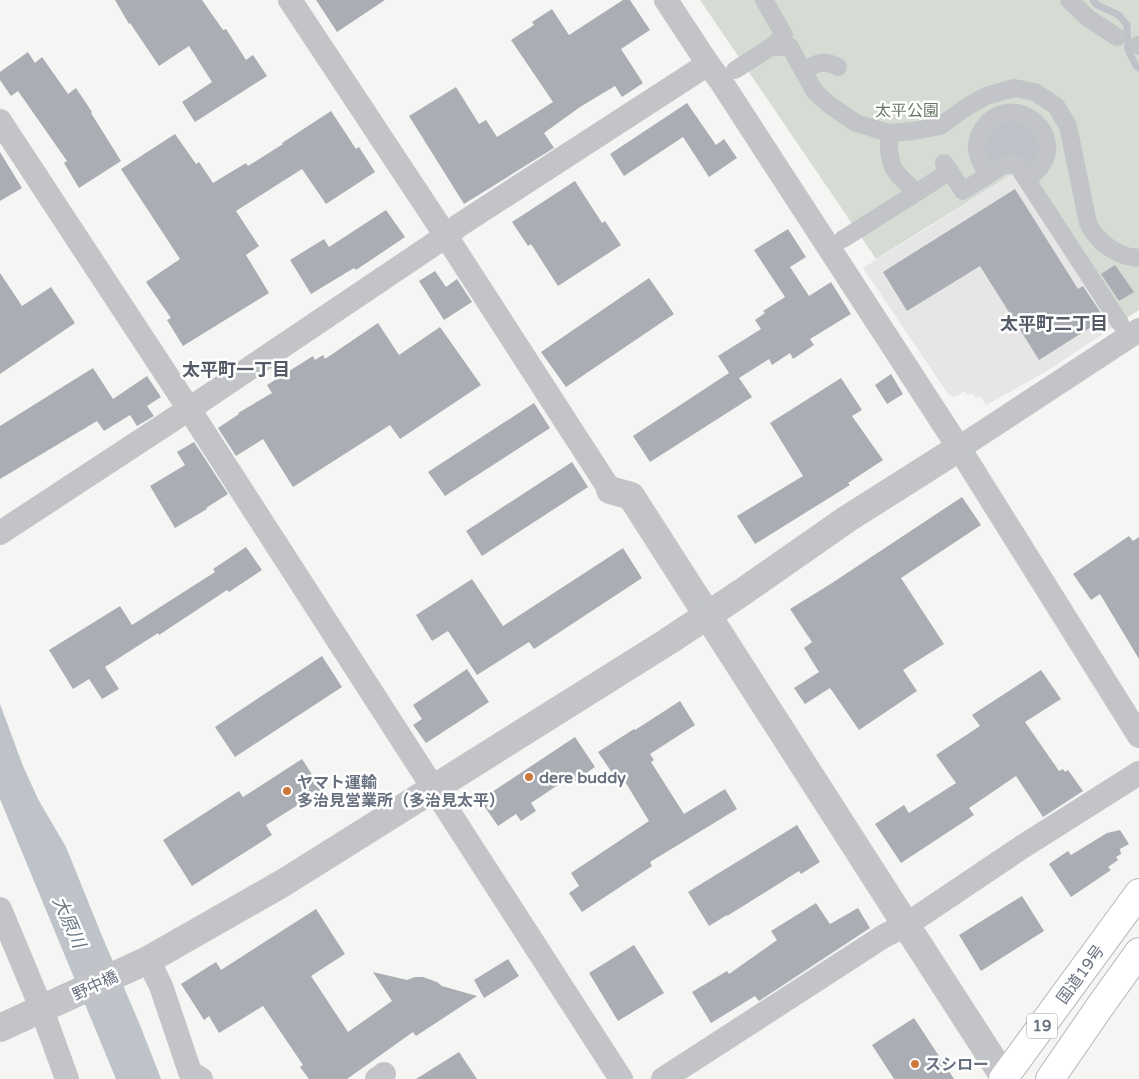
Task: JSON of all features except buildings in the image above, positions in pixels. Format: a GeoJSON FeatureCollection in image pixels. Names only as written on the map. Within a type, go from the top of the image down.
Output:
{"type":"FeatureCollection","features":[{"type":"Feature","properties":{"kind":"highway","name":"国道19号"},"geometry":{"type":"LineString","coordinates":[[1003,1078],[1139,894]]}},
{"type":"Feature","properties":{"kind":"highway","name":"19"},"geometry":{"type":"LineString","coordinates":[[1050,1079],[1100,1005],[1139,952]]}},
{"type":"Feature","properties":{"kind":"street"},"geometry":{"type":"LineString","coordinates":[[290,0],[446,236],[610,490],[631,496],[1003,1078]]}},
{"type":"Feature","properties":{"kind":"street"},"geometry":{"type":"LineString","coordinates":[[666,0],[959,448],[1139,736]]}},
{"type":"Feature","properties":{"kind":"street"},"geometry":{"type":"LineString","coordinates":[[735,70],[771,47],[784,35],[764,0]]}},
{"type":"Feature","properties":{"kind":"street"},"geometry":{"type":"LineString","coordinates":[[1069,0],[1088,18],[1117,37]]}},
{"type":"Feature","properties":{"kind":"street"},"geometry":{"type":"LineString","coordinates":[[771,47],[790,47],[815,92],[831,106],[856,123],[889,133],[940,126],[986,96],[1014,88],[1035,92],[1056,106],[1068,126],[1088,223],[1092,232],[1108,247],[1124,256],[1139,258]]}},
{"type":"Feature","properties":{"kind":"street"},"geometry":{"type":"LineString","coordinates":[[804,71],[820,62],[838,67]]}},
{"type":"Feature","properties":{"kind":"street"},"geometry":{"type":"LineString","coordinates":[[0,533],[189,409],[446,236],[458,226],[708,64]]}},
{"type":"Feature","properties":{"kind":"street"},"geometry":{"type":"LineString","coordinates":[[985,170],[977,154],[978,137],[984,126],[992,118],[1003,113],[1015,112],[1027,115],[1044,132],[1047,143],[1046,155],[1042,166],[1033,175]]}},
{"type":"Feature","properties":{"kind":"street"},"geometry":{"type":"LineString","coordinates":[[0,121],[189,409],[621,1079]]}},
{"type":"Feature","properties":{"kind":"street"},"geometry":{"type":"LineString","coordinates":[[889,133],[890,160],[897,173],[916,193]]}},
{"type":"Feature","properties":{"kind":"street"},"geometry":{"type":"LineString","coordinates":[[843,240],[916,193],[947,167],[963,191],[1004,165],[1017,165],[1071,247],[1129,326],[959,448]]}},
{"type":"Feature","properties":{"kind":"street"},"geometry":{"type":"LineString","coordinates":[[1071,247],[1092,232]]}},
{"type":"Feature","properties":{"kind":"street","name":"野中橋"},"geometry":{"type":"LineString","coordinates":[[0,1028],[143,962],[282,883],[707,616],[847,519],[959,448]]}},
{"type":"Feature","properties":{"kind":"street"},"geometry":{"type":"LineString","coordinates":[[662,1079],[884,936],[906,925],[1022,847],[1139,773]]}},
{"type":"Feature","properties":{"kind":"street"},"geometry":{"type":"LineString","coordinates":[[0,909],[47,1007],[68,1079]]}},
{"type":"Feature","properties":{"kind":"street"},"geometry":{"type":"LineString","coordinates":[[143,962],[161,986],[190,1072],[201,1079]]}},
{"type":"Feature","properties":{"kind":"shaded area"},"geometry":{"type":"Polygon","coordinates":[[[1017,172],[1115,326],[1047,371],[986,405],[980,396],[976,398],[972,393],[967,395],[965,391],[954,397],[948,394],[863,268],[1017,172]]]}},
{"type":"Feature","properties":{"kind":"green space","name":"太平公園"},"geometry":{"type":"Polygon","coordinates":[[[700,0],[1139,0],[1139,310],[1115,326],[1016,172],[876,259],[700,0]]]}},
{"type":"Feature","properties":{"kind":"water"},"geometry":{"type":"Polygon","coordinates":[[[1004,120],[1032,124],[1042,148],[1029,174],[1019,161],[1000,157],[987,165],[982,155],[988,128],[1004,120]]]}},
{"type":"Feature","properties":{"kind":"water","name":"大原川"},"geometry":{"type":"Polygon","coordinates":[[[0,704],[23,766],[38,799],[66,847],[161,1079],[116,1079],[0,799],[0,704]]]}},
{"type":"Feature","properties":{"kind":"waterway"},"geometry":{"type":"LineString","coordinates":[[1093,0],[1097,5],[1119,15],[1127,25],[1128,50],[1136,66],[1139,68]]}},
{"type":"Feature","properties":{"kind":"place","name":"dere buddy"},"geometry":{"type":"Point","coordinates":[529,777]}},
{"type":"Feature","properties":{"kind":"place","name":"ヤマト運輸 多治見営業所（多治見太平）"},"geometry":{"type":"Point","coordinates":[287,791]}},
{"type":"Feature","properties":{"kind":"place","name":"スシロー"},"geometry":{"type":"Point","coordinates":[915,1064]}},
{"type":"Feature","properties":{"kind":"district","name":"太平町二丁目"},"geometry":{"type":"Point","coordinates":[1054,324]}},
{"type":"Feature","properties":{"kind":"district","name":"太平町一丁目"},"geometry":{"type":"Point","coordinates":[236,370]}}]}
